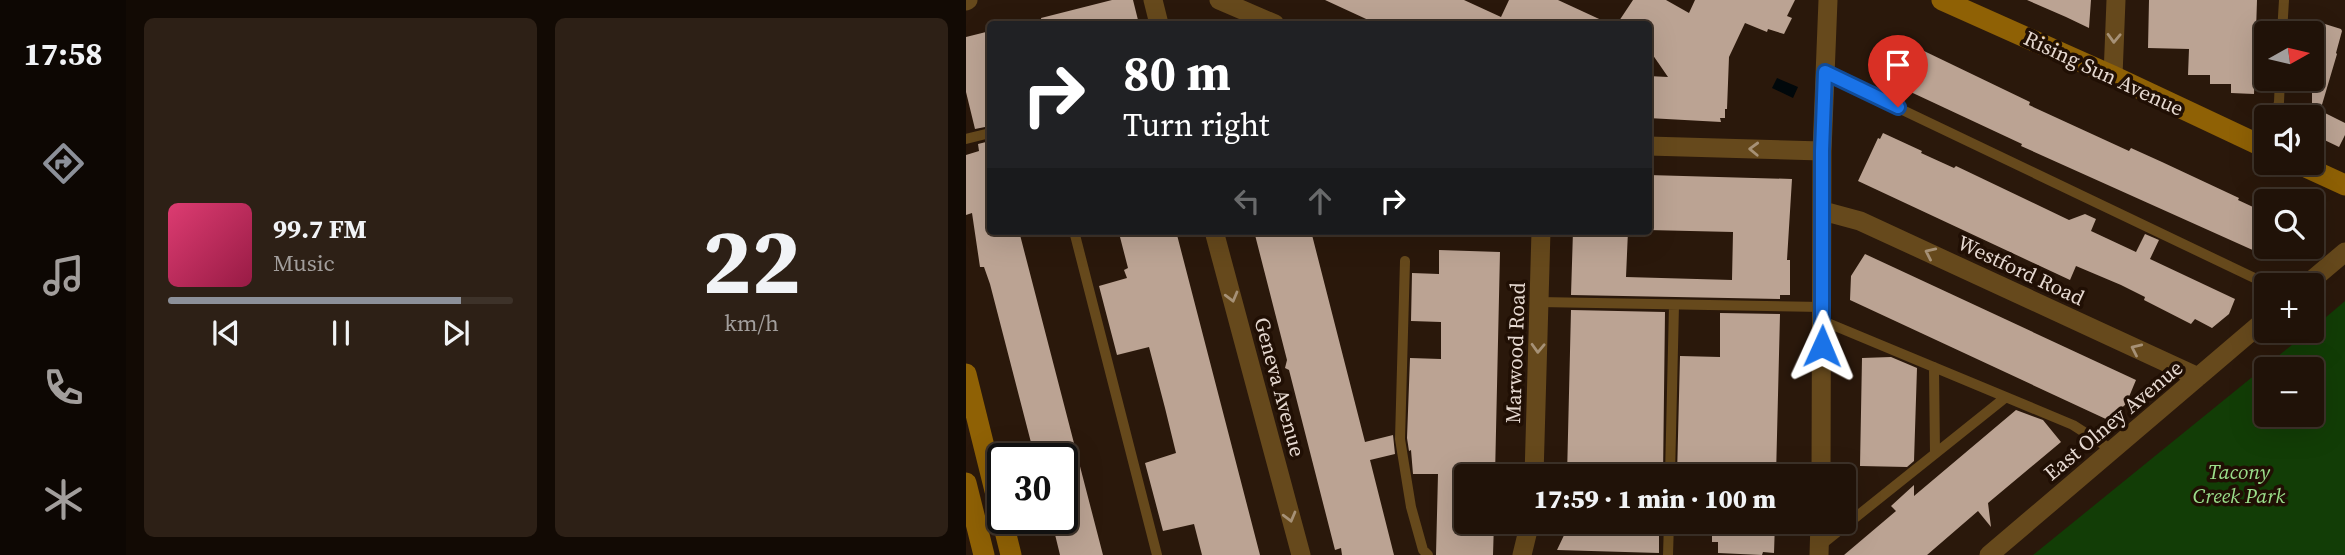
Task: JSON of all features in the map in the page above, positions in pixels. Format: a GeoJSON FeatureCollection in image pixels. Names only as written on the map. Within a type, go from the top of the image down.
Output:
{"type":"FeatureCollection","features":[{"type":"Feature","properties":{"kind":"main road","name":"Rising Sun Avenue"},"geometry":{"type":"LineString","coordinates":[[1942,0],[2254,139]]}},
{"type":"Feature","properties":{"kind":"main road"},"geometry":{"type":"LineString","coordinates":[[2323,175],[2345,185]]}},
{"type":"Feature","properties":{"kind":"main road"},"geometry":{"type":"LineString","coordinates":[[966,374],[1012,555]]}},
{"type":"Feature","properties":{"kind":"main road"},"geometry":{"type":"LineString","coordinates":[[967,494],[984,555]]}},
{"type":"Feature","properties":{"kind":"street"},"geometry":{"type":"LineString","coordinates":[[1153,0],[1158,21]]}},
{"type":"Feature","properties":{"kind":"street"},"geometry":{"type":"LineString","coordinates":[[1219,0],[1268,21]]}},
{"type":"Feature","properties":{"kind":"street"},"geometry":{"type":"LineString","coordinates":[[1821,464],[1822,151],[1828,0]]}},
{"type":"Feature","properties":{"kind":"street"},"geometry":{"type":"LineString","coordinates":[[2113,76],[2116,0]]}},
{"type":"Feature","properties":{"kind":"street"},"geometry":{"type":"LineString","coordinates":[[1652,146],[1822,151]]}},
{"type":"Feature","properties":{"kind":"street","name":"Westford Road"},"geometry":{"type":"LineString","coordinates":[[1823,211],[1860,221],[2198,377]]}},
{"type":"Feature","properties":{"kind":"street","name":"Geneva Avenue"},"geometry":{"type":"LineString","coordinates":[[1215,235],[1301,555]]}},
{"type":"Feature","properties":{"kind":"street","name":"Marwood Road"},"geometry":{"type":"LineString","coordinates":[[1534,464],[1541,235]]}},
{"type":"Feature","properties":{"kind":"street"},"geometry":{"type":"LineString","coordinates":[[2320,273],[2345,252]]}},
{"type":"Feature","properties":{"kind":"street","name":"East Olney Avenue"},"geometry":{"type":"LineString","coordinates":[[1989,555],[2254,329]]}},
{"type":"Feature","properties":{"kind":"street"},"geometry":{"type":"LineString","coordinates":[[1522,555],[1527,534]]}},
{"type":"Feature","properties":{"kind":"lane"},"geometry":{"type":"LineString","coordinates":[[2283,21],[2284,0]]}},
{"type":"Feature","properties":{"kind":"lane"},"geometry":{"type":"LineString","coordinates":[[1825,72],[2254,278]]}},
{"type":"Feature","properties":{"kind":"lane"},"geometry":{"type":"LineString","coordinates":[[966,139],[987,134]]}},
{"type":"Feature","properties":{"kind":"lane"},"geometry":{"type":"LineString","coordinates":[[1075,235],[1157,555]]}},
{"type":"Feature","properties":{"kind":"lane"},"geometry":{"type":"LineString","coordinates":[[1405,261],[1400,439],[1411,507],[1423,550],[1427,555]]}},
{"type":"Feature","properties":{"kind":"lane"},"geometry":{"type":"LineString","coordinates":[[1539,302],[1674,305],[1823,314],[1934,367],[2073,425],[2113,450]]}},
{"type":"Feature","properties":{"kind":"lane"},"geometry":{"type":"LineString","coordinates":[[1670,464],[1674,305]]}},
{"type":"Feature","properties":{"kind":"lane"},"geometry":{"type":"LineString","coordinates":[[1934,367],[1934,454]]}},
{"type":"Feature","properties":{"kind":"lane"},"geometry":{"type":"LineString","coordinates":[[1819,551],[2006,397]]}},
{"type":"Feature","properties":{"kind":"lane"},"geometry":{"type":"LineString","coordinates":[[1668,555],[1669,534]]}},
{"type":"Feature","properties":{"kind":"green space","name":"Tacony Creek Park"},"geometry":{"type":"Polygon","coordinates":[[[2345,301],[2345,555],[2033,555],[2254,376],[2254,427],[2324,427],[2324,357],[2277,357],[2294,343],[2324,343],[2324,319],[2345,301]]]}},
{"type":"Feature","properties":{"kind":"shaded area"},"geometry":{"type":"Polygon","coordinates":[[[1777,78],[1798,87],[1793,98],[1772,88],[1777,78]]]}},
{"type":"Feature","properties":{"kind":"building"},"geometry":{"type":"Polygon","coordinates":[[[1112,0],[1133,0],[1138,21],[1042,21],[1041,18],[1112,0]]]}},
{"type":"Feature","properties":{"kind":"building"},"geometry":{"type":"Polygon","coordinates":[[[1325,0],[1464,0],[1501,17],[1509,0],[1558,0],[1604,21],[1370,21],[1325,0]]]}},
{"type":"Feature","properties":{"kind":"building"},"geometry":{"type":"Polygon","coordinates":[[[1633,0],[1666,0],[1689,13],[1695,0],[1795,0],[1787,16],[1792,18],[1784,34],[1768,29],[1767,32],[1745,23],[1729,57],[1727,109],[1725,118],[1720,118],[1721,122],[1652,118],[1652,76],[1668,77],[1652,54],[1652,21],[1619,21],[1633,0]]]}},
{"type":"Feature","properties":{"kind":"building"},"geometry":{"type":"Polygon","coordinates":[[[2027,0],[2091,0],[2089,28],[2066,17],[2027,0]]]}},
{"type":"Feature","properties":{"kind":"building"},"geometry":{"type":"Polygon","coordinates":[[[2149,0],[2257,0],[2256,21],[2254,21],[2254,94],[2231,93],[2231,84],[2210,84],[2210,75],[2188,75],[2189,49],[2148,48],[2149,0]]]}},
{"type":"Feature","properties":{"kind":"building"},"geometry":{"type":"Polygon","coordinates":[[[2324,24],[2342,31],[2322,105],[2312,105],[2312,91],[2324,91],[2324,24]]]}},
{"type":"Feature","properties":{"kind":"building"},"geometry":{"type":"Polygon","coordinates":[[[987,32],[987,127],[975,129],[966,92],[966,37],[987,32]]]}},
{"type":"Feature","properties":{"kind":"building"},"geometry":{"type":"Polygon","coordinates":[[[1886,38],[1898,44],[1900,40],[1924,51],[2030,102],[2029,105],[2239,198],[2238,200],[2254,207],[2254,251],[2021,146],[2022,144],[1870,73],[1886,38]]]}},
{"type":"Feature","properties":{"kind":"building"},"geometry":{"type":"Polygon","coordinates":[[[2324,112],[2345,123],[2345,135],[2339,147],[2324,140],[2324,112]]]}},
{"type":"Feature","properties":{"kind":"building"},"geometry":{"type":"Polygon","coordinates":[[[1883,133],[2069,220],[2085,214],[2096,219],[2091,231],[2136,252],[2145,234],[2159,240],[2150,259],[2235,299],[2229,314],[2212,328],[2195,319],[2191,324],[2121,285],[2076,266],[2070,280],[1858,181],[1878,138],[1880,139],[1883,133]]]}},
{"type":"Feature","properties":{"kind":"building"},"geometry":{"type":"Polygon","coordinates":[[[987,142],[987,235],[1020,235],[1074,443],[1031,443],[990,284],[984,267],[980,267],[972,213],[966,215],[966,155],[979,151],[978,144],[987,142]]]}},
{"type":"Feature","properties":{"kind":"building"},"geometry":{"type":"Polygon","coordinates":[[[1652,175],[1792,179],[1787,260],[1790,260],[1790,295],[1780,295],[1780,299],[1571,295],[1573,235],[1628,235],[1626,277],[1732,280],[1733,232],[1652,230],[1652,175]]]}},
{"type":"Feature","properties":{"kind":"building"},"geometry":{"type":"Polygon","coordinates":[[[1177,235],[1260,555],[1202,555],[1194,524],[1163,531],[1145,463],[1176,453],[1165,408],[1149,347],[1117,355],[1099,286],[1127,278],[1124,270],[1128,268],[1120,237],[1177,235]]]}},
{"type":"Feature","properties":{"kind":"building"},"geometry":{"type":"Polygon","coordinates":[[[1255,235],[1312,235],[1365,442],[1393,435],[1395,454],[1370,460],[1394,555],[1342,555],[1341,548],[1335,550],[1289,370],[1285,368],[1287,360],[1255,235]]]}},
{"type":"Feature","properties":{"kind":"building"},"geometry":{"type":"Polygon","coordinates":[[[1439,250],[1500,252],[1495,464],[1454,464],[1454,534],[1494,534],[1493,555],[1436,555],[1438,474],[1413,474],[1407,438],[1410,358],[1441,359],[1441,322],[1411,321],[1412,273],[1439,274],[1439,250]]]}},
{"type":"Feature","properties":{"kind":"building"},"geometry":{"type":"Polygon","coordinates":[[[1865,254],[2136,380],[2126,404],[2108,420],[1850,300],[1851,276],[1865,254]]]}},
{"type":"Feature","properties":{"kind":"building"},"geometry":{"type":"Polygon","coordinates":[[[1571,310],[1665,312],[1663,464],[1567,464],[1571,310]]]}},
{"type":"Feature","properties":{"kind":"building"},"geometry":{"type":"Polygon","coordinates":[[[1720,313],[1780,314],[1776,464],[1677,464],[1680,356],[1720,357],[1720,313]]]}},
{"type":"Feature","properties":{"kind":"building"},"geometry":{"type":"Polygon","coordinates":[[[1891,357],[1917,368],[1914,461],[1907,467],[1860,466],[1862,358],[1891,357]]]}},
{"type":"Feature","properties":{"kind":"building"},"geometry":{"type":"Polygon","coordinates":[[[2016,410],[2043,420],[2061,442],[1988,503],[1991,527],[1978,511],[1927,555],[1844,555],[1896,511],[1891,506],[1914,485],[1914,496],[2016,410]]]}},
{"type":"Feature","properties":{"kind":"building"},"geometry":{"type":"Polygon","coordinates":[[[1078,459],[1103,555],[1060,555],[1055,534],[1078,534],[1078,459]]]}},
{"type":"Feature","properties":{"kind":"building"},"geometry":{"type":"Polygon","coordinates":[[[1565,534],[1659,534],[1659,553],[1557,550],[1565,534]]]}},
{"type":"Feature","properties":{"kind":"building"},"geometry":{"type":"Polygon","coordinates":[[[1712,534],[1775,534],[1774,553],[1763,552],[1762,555],[1718,553],[1718,542],[1712,542],[1712,534]]]}},
{"type":"Feature","properties":{"kind":"route"},"geometry":{"type":"LineString","coordinates":[[1822,346],[1822,151],[1825,72],[1898,107]]}}]}
